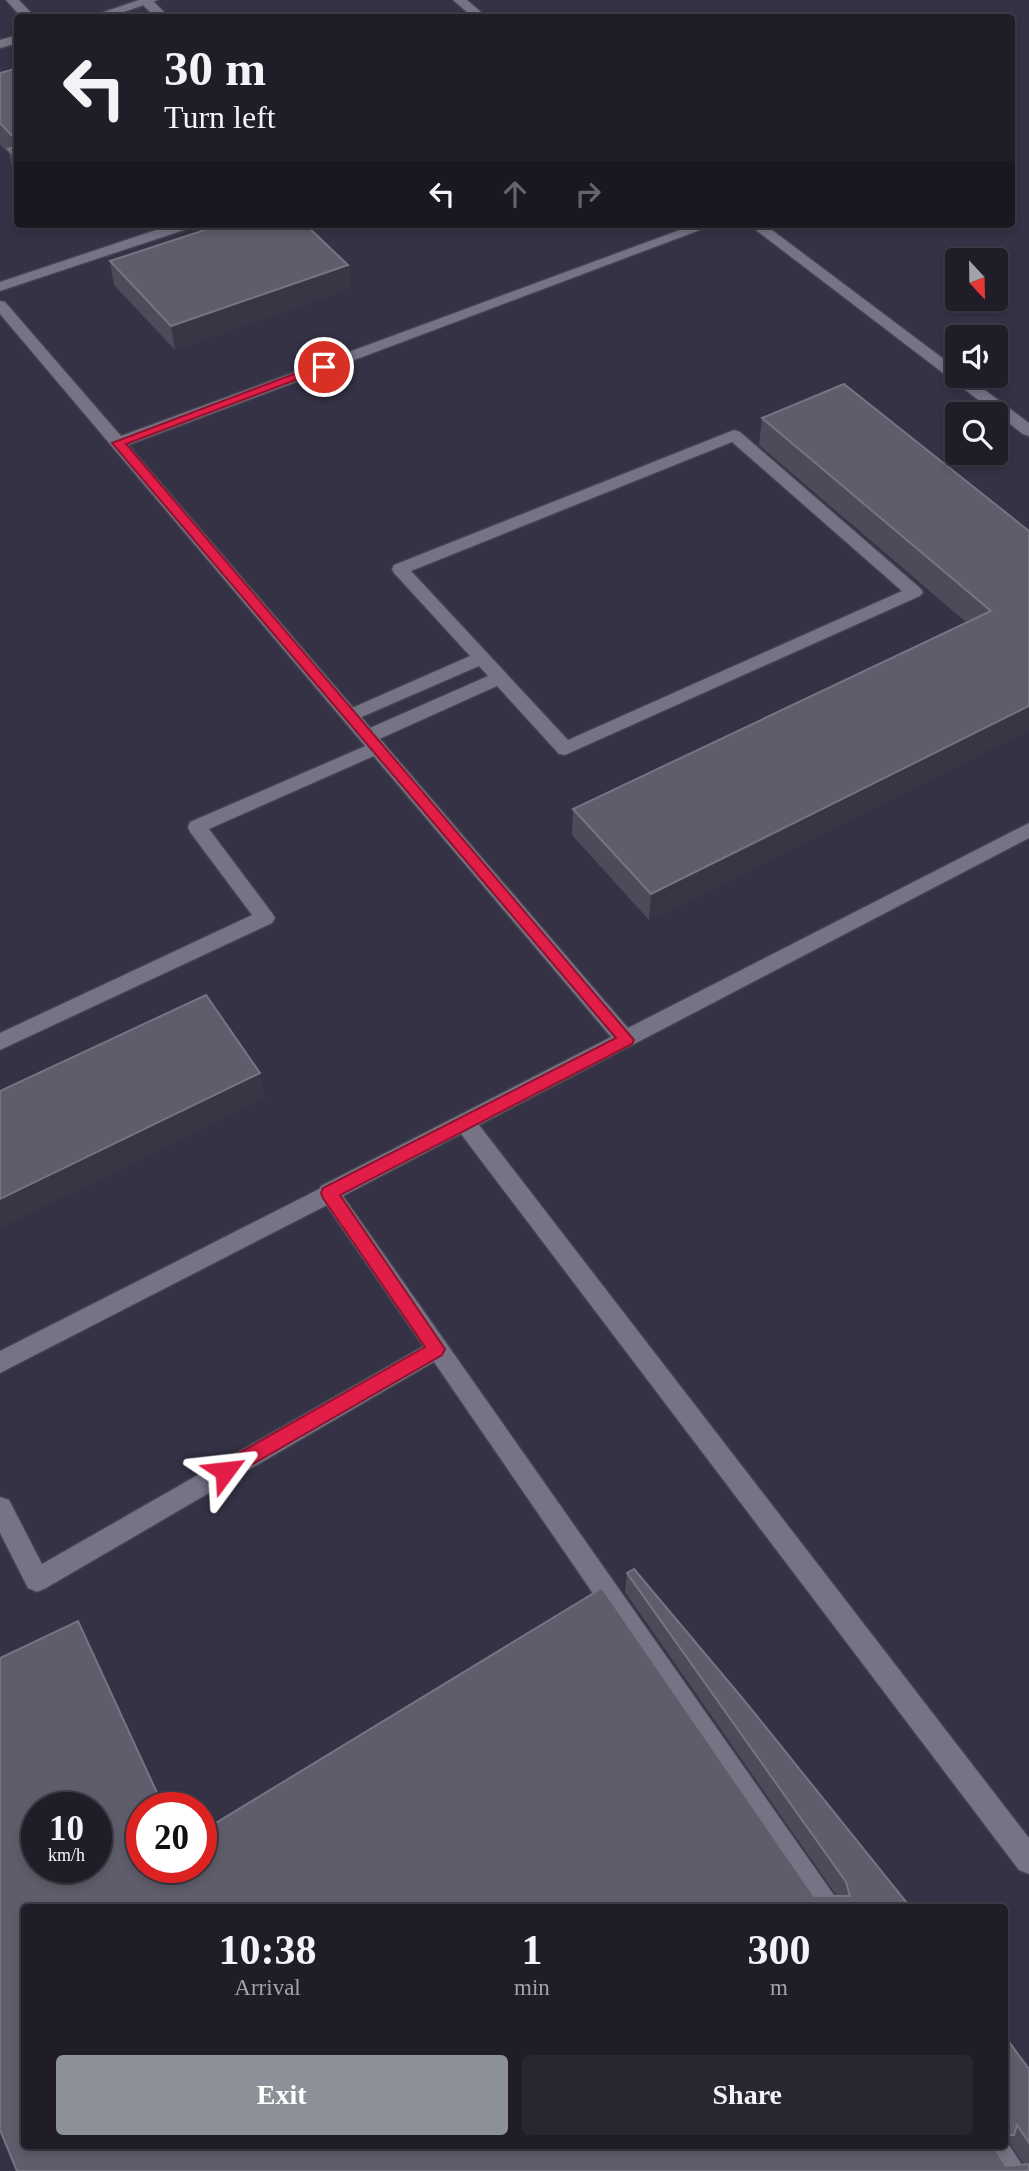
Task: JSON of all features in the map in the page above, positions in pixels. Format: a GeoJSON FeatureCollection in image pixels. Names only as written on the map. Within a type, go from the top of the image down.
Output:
{"type":"FeatureCollection","features":[{"type":"Feature","properties":{"kind":"street"},"geometry":{"type":"LineString","coordinates":[[12,0],[26,14]]}},
{"type":"Feature","properties":{"kind":"street"},"geometry":{"type":"LineString","coordinates":[[459,0],[477,14]]}},
{"type":"Feature","properties":{"kind":"street"},"geometry":{"type":"LineString","coordinates":[[106,14],[150,1]]}},
{"type":"Feature","properties":{"kind":"street"},"geometry":{"type":"LineString","coordinates":[[0,287],[176,228]]}},
{"type":"Feature","properties":{"kind":"street"},"geometry":{"type":"LineString","coordinates":[[118,443],[698,228]]}},
{"type":"Feature","properties":{"kind":"street"},"geometry":{"type":"LineString","coordinates":[[760,228],[1029,431]]}},
{"type":"Feature","properties":{"kind":"street"},"geometry":{"type":"LineString","coordinates":[[0,305],[626,1040]]}},
{"type":"Feature","properties":{"kind":"street"},"geometry":{"type":"LineString","coordinates":[[734,435],[914,592],[565,749],[500,678],[400,569],[734,435]]}},
{"type":"Feature","properties":{"kind":"street"},"geometry":{"type":"LineString","coordinates":[[351,715],[481,658]]}},
{"type":"Feature","properties":{"kind":"street"},"geometry":{"type":"LineString","coordinates":[[0,1042],[265,918],[197,827],[500,678]]}},
{"type":"Feature","properties":{"kind":"street"},"geometry":{"type":"LineString","coordinates":[[0,1363],[1029,830]]}},
{"type":"Feature","properties":{"kind":"street"},"geometry":{"type":"LineString","coordinates":[[465,1123],[1029,1860]]}},
{"type":"Feature","properties":{"kind":"street"},"geometry":{"type":"LineString","coordinates":[[329,1193],[823,1904]]}},
{"type":"Feature","properties":{"kind":"street"},"geometry":{"type":"LineString","coordinates":[[0,1508],[37,1580],[436,1349]]}},
{"type":"Feature","properties":{"kind":"street"},"geometry":{"type":"LineString","coordinates":[[995,2149],[1010,2171]]}},
{"type":"Feature","properties":{"kind":"shaded area"},"geometry":{"type":"Polygon","coordinates":[[[0,0],[1029,0],[1029,2171],[0,2171],[0,0]]]}},
{"type":"Feature","properties":{"kind":"building"},"geometry":{"type":"Polygon","coordinates":[[[14,69],[14,138],[0,123],[0,73],[14,69]]]}},
{"type":"Feature","properties":{"kind":"building"},"geometry":{"type":"Polygon","coordinates":[[[211,228],[309,228],[348,265],[171,326],[110,261],[211,228]]]}},
{"type":"Feature","properties":{"kind":"building"},"geometry":{"type":"Polygon","coordinates":[[[844,384],[1029,531],[1029,706],[651,894],[573,809],[991,611],[762,418],[844,384]]]}},
{"type":"Feature","properties":{"kind":"building"},"geometry":{"type":"Polygon","coordinates":[[[206,995],[260,1073],[0,1199],[0,1091],[206,995]]]}},
{"type":"Feature","properties":{"kind":"building"},"geometry":{"type":"Polygon","coordinates":[[[634,1569],[748,1705],[908,1904],[21,1904],[21,2149],[995,2149],[1006,2166],[1029,2164],[1029,2171],[17,2171],[0,2130],[0,1658],[78,1621],[157,1792],[126,1792],[126,1883],[217,1883],[217,1822],[602,1588],[814,1896],[850,1896],[846,1882],[627,1573],[634,1569]]]}},
{"type":"Feature","properties":{"kind":"building"},"geometry":{"type":"Polygon","coordinates":[[[1008,2040],[1029,2069],[1029,2143],[1017,2125],[1014,2135],[1008,2135],[1008,2040]]]}},
{"type":"Feature","properties":{"kind":"route"},"geometry":{"type":"LineString","coordinates":[[225,1471],[436,1349],[329,1193],[626,1040],[118,443],[324,367]]}}]}
